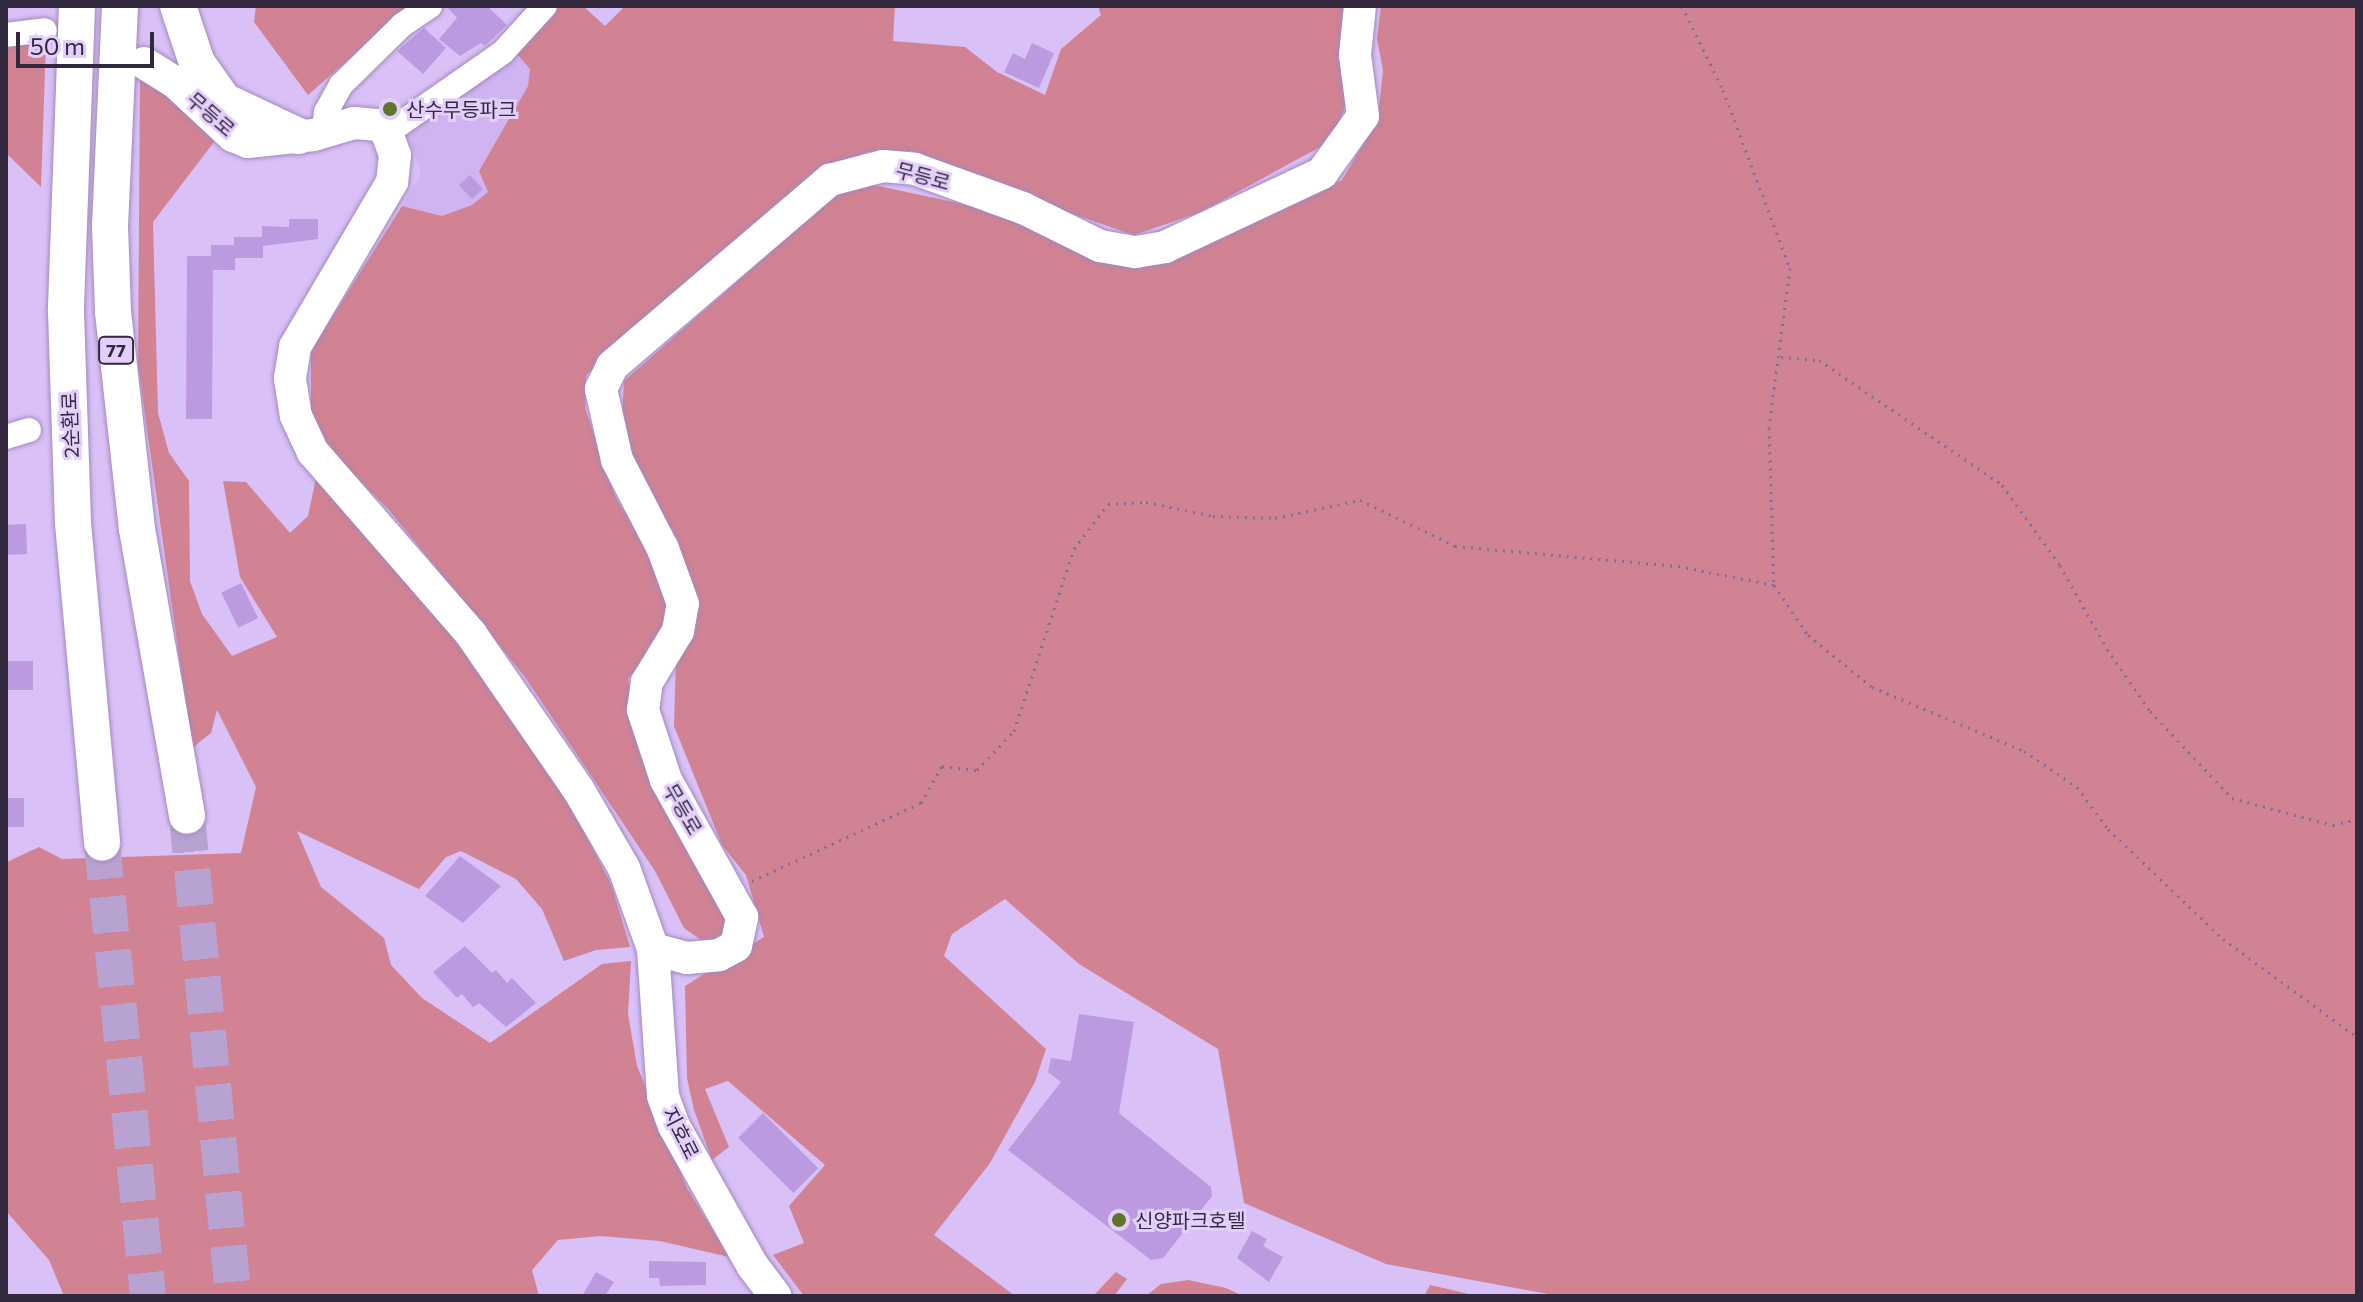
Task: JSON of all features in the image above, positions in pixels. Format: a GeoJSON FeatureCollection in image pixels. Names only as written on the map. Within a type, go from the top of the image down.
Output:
{"type":"FeatureCollection","features":[{"type":"Feature","properties":{"kind":"highway","name":"2순환로"},"geometry":{"type":"LineString","coordinates":[[77,6],[68,166],[73,523],[102,843]]}},
{"type":"Feature","properties":{"kind":"highway","name":"77"},"geometry":{"type":"LineString","coordinates":[[120,6],[130,73],[112,170],[113,312],[137,529],[187,816]]}},
{"type":"Feature","properties":{"kind":"highway"},"geometry":{"type":"LineString","coordinates":[[130,73],[133,6]]}},
{"type":"Feature","properties":{"kind":"highway"},"geometry":{"type":"LineString","coordinates":[[178,6],[197,63],[224,101],[311,134]]}},
{"type":"Feature","properties":{"kind":"highway"},"geometry":{"type":"LineString","coordinates":[[50,18],[55,124],[68,166]]}},
{"type":"Feature","properties":{"kind":"main road","name":"무등로"},"geometry":{"type":"LineString","coordinates":[[653,949],[687,958],[719,955],[736,946],[742,917],[731,889],[666,780],[643,710],[647,682],[678,631],[683,604],[677,579],[617,460],[608,432],[601,389],[612,366],[830,180],[843,176],[883,166],[915,169],[1023,208],[1100,246],[1135,252],[1165,247],[1322,173],[1363,116],[1355,55],[1360,6]]}},
{"type":"Feature","properties":{"kind":"main road","name":"무등로"},"geometry":{"type":"LineString","coordinates":[[130,73],[177,84],[233,136],[270,143],[363,122],[379,125],[387,133]]}},
{"type":"Feature","properties":{"kind":"main road"},"geometry":{"type":"LineString","coordinates":[[387,133],[394,145],[392,182],[295,347],[290,379],[296,416],[313,452],[471,634],[578,789],[624,868],[653,949]]}},
{"type":"Feature","properties":{"kind":"main road","name":"지호로"},"geometry":{"type":"LineString","coordinates":[[653,949],[663,1096],[752,1265],[775,1296]]}},
{"type":"Feature","properties":{"kind":"street"},"geometry":{"type":"LineString","coordinates":[[311,134],[341,85],[402,25],[430,6]]}},
{"type":"Feature","properties":{"kind":"street"},"geometry":{"type":"LineString","coordinates":[[387,133],[503,52],[545,6]]}},
{"type":"Feature","properties":{"kind":"street"},"geometry":{"type":"LineString","coordinates":[[6,35],[50,18]]}},
{"type":"Feature","properties":{"kind":"path"},"geometry":{"type":"LineString","coordinates":[[1682,6],[1723,90],[1790,268],[1781,357],[1769,428],[1774,585],[1808,635],[1872,687],[2024,751],[2077,787],[2108,829],[2223,939],[2357,1037]]}},
{"type":"Feature","properties":{"kind":"path"},"geometry":{"type":"LineString","coordinates":[[1781,357],[1819,360],[2002,485],[2060,565],[2107,649],[2150,711],[2232,798],[2333,825],[2357,819]]}},
{"type":"Feature","properties":{"kind":"path"},"geometry":{"type":"LineString","coordinates":[[731,889],[921,803],[942,766],[977,770],[1014,731],[1074,549],[1108,504],[1146,502],[1213,516],[1275,518],[1360,500],[1455,546],[1678,566],[1774,585]]}},
{"type":"Feature","properties":{"kind":"shaded area"},"geometry":{"type":"Polygon","coordinates":[[[256,6],[409,6],[308,95],[254,22],[256,6]]]}},
{"type":"Feature","properties":{"kind":"shaded area"},"geometry":{"type":"Polygon","coordinates":[[[555,6],[583,6],[605,26],[625,6],[895,6],[893,41],[965,47],[997,72],[1045,95],[1061,49],[1101,15],[1098,6],[1347,6],[1351,93],[1331,141],[1201,212],[1134,235],[1011,193],[912,151],[867,152],[819,171],[586,375],[585,408],[616,498],[646,546],[673,622],[628,679],[642,743],[692,861],[735,926],[718,939],[701,940],[684,928],[655,871],[525,677],[389,510],[311,432],[311,351],[402,206],[442,216],[472,205],[488,192],[479,171],[528,86],[530,69],[516,53],[555,6]]]}},
{"type":"Feature","properties":{"kind":"shaded area"},"geometry":{"type":"Polygon","coordinates":[[[1381,6],[2357,6],[2357,1296],[1559,1296],[1386,1264],[1244,1203],[1218,1049],[1079,964],[1005,899],[952,934],[944,956],[1046,1049],[1035,1082],[990,1163],[934,1235],[1015,1296],[804,1296],[773,1255],[804,1243],[789,1206],[825,1165],[728,1081],[705,1089],[729,1147],[712,1160],[694,1110],[687,1078],[685,986],[764,937],[746,875],[722,845],[674,726],[676,658],[690,612],[621,437],[624,381],[841,190],[874,185],[1004,213],[1104,262],[1270,211],[1342,180],[1378,119],[1383,70],[1377,39],[1381,6]]]}},
{"type":"Feature","properties":{"kind":"shaded area"},"geometry":{"type":"Polygon","coordinates":[[[46,41],[41,187],[6,153],[6,44],[46,41]]]}},
{"type":"Feature","properties":{"kind":"shaded area"},"geometry":{"type":"Polygon","coordinates":[[[516,53],[530,69],[528,86],[479,171],[488,192],[472,205],[442,216],[402,206],[421,174],[406,128],[516,53]]]}},
{"type":"Feature","properties":{"kind":"shaded area"},"geometry":{"type":"Polygon","coordinates":[[[140,75],[200,118],[214,142],[153,222],[158,413],[169,453],[189,481],[190,581],[202,614],[232,656],[277,637],[240,577],[223,481],[246,482],[290,533],[308,516],[317,473],[432,603],[571,806],[611,884],[630,947],[596,950],[564,961],[542,909],[516,879],[461,851],[446,857],[419,889],[297,831],[321,887],[384,938],[391,965],[422,998],[490,1043],[602,964],[631,961],[628,1014],[637,1066],[687,1188],[729,1257],[660,1241],[600,1236],[558,1240],[532,1270],[539,1296],[64,1296],[49,1260],[6,1211],[7,862],[39,847],[62,859],[241,853],[256,787],[217,710],[211,733],[192,748],[138,365],[140,75]]]}},
{"type":"Feature","properties":{"kind":"shaded area"},"geometry":{"type":"Polygon","coordinates":[[[1116,1272],[1127,1279],[1114,1296],[1093,1296],[1116,1272]]]}},
{"type":"Feature","properties":{"kind":"shaded area"},"geometry":{"type":"Polygon","coordinates":[[[1188,1280],[1226,1288],[1243,1296],[1146,1296],[1161,1284],[1188,1280]]]}},
{"type":"Feature","properties":{"kind":"shaded area"},"geometry":{"type":"Polygon","coordinates":[[[1430,1285],[1448,1289],[1477,1296],[1424,1296],[1430,1285]]]}},
{"type":"Feature","properties":{"kind":"building"},"geometry":{"type":"Polygon","coordinates":[[[446,6],[487,6],[507,25],[485,46],[481,43],[460,56],[439,39],[457,18],[446,6]]]}},
{"type":"Feature","properties":{"kind":"building"},"geometry":{"type":"Polygon","coordinates":[[[424,28],[446,48],[423,74],[397,51],[424,28]]]}},
{"type":"Feature","properties":{"kind":"building"},"geometry":{"type":"Polygon","coordinates":[[[1032,43],[1054,53],[1039,88],[1004,72],[1013,53],[1025,59],[1032,43]]]}},
{"type":"Feature","properties":{"kind":"building"},"geometry":{"type":"Polygon","coordinates":[[[470,175],[483,189],[472,199],[459,185],[470,175]]]}},
{"type":"Feature","properties":{"kind":"building"},"geometry":{"type":"Polygon","coordinates":[[[289,219],[318,219],[318,239],[263,246],[263,258],[235,258],[235,270],[213,270],[212,419],[186,419],[187,256],[211,256],[211,245],[234,245],[234,237],[262,237],[262,226],[289,227],[289,219]]]}},
{"type":"Feature","properties":{"kind":"building"},"geometry":{"type":"Polygon","coordinates":[[[26,524],[27,554],[7,555],[6,525],[26,524]]]}},
{"type":"Feature","properties":{"kind":"building"},"geometry":{"type":"Polygon","coordinates":[[[241,583],[258,618],[238,628],[221,593],[241,583]]]}},
{"type":"Feature","properties":{"kind":"building"},"geometry":{"type":"Polygon","coordinates":[[[6,661],[33,661],[33,690],[6,690],[6,661]]]}},
{"type":"Feature","properties":{"kind":"building"},"geometry":{"type":"Polygon","coordinates":[[[6,798],[24,798],[24,827],[6,827],[6,798]]]}},
{"type":"Feature","properties":{"kind":"building"},"geometry":{"type":"Polygon","coordinates":[[[460,856],[501,886],[463,923],[425,896],[460,856]]]}},
{"type":"Feature","properties":{"kind":"building"},"geometry":{"type":"Polygon","coordinates":[[[465,946],[492,973],[496,970],[507,983],[512,978],[536,1003],[506,1027],[479,1003],[473,1007],[462,994],[457,998],[433,972],[465,946]]]}},
{"type":"Feature","properties":{"kind":"building"},"geometry":{"type":"Polygon","coordinates":[[[1079,1014],[1134,1022],[1119,1113],[1211,1187],[1212,1196],[1163,1258],[1151,1260],[1008,1150],[1061,1082],[1048,1072],[1051,1058],[1071,1061],[1079,1014]]]}},
{"type":"Feature","properties":{"kind":"building"},"geometry":{"type":"Polygon","coordinates":[[[763,1113],[818,1168],[793,1193],[738,1138],[763,1113]]]}},
{"type":"Feature","properties":{"kind":"building"},"geometry":{"type":"Polygon","coordinates":[[[1252,1231],[1267,1239],[1263,1246],[1283,1257],[1269,1282],[1237,1258],[1252,1231]]]}},
{"type":"Feature","properties":{"kind":"building"},"geometry":{"type":"Polygon","coordinates":[[[649,1261],[706,1262],[706,1285],[660,1286],[659,1278],[649,1278],[649,1261]]]}},
{"type":"Feature","properties":{"kind":"building"},"geometry":{"type":"Polygon","coordinates":[[[596,1272],[614,1282],[605,1296],[582,1296],[596,1272]]]}},
{"type":"Feature","properties":{"kind":"tunnel"},"geometry":{"type":"LineString","coordinates":[[187,816],[233,1296]]}},
{"type":"Feature","properties":{"kind":"tunnel"},"geometry":{"type":"LineString","coordinates":[[102,843],[148,1296]]}},
{"type":"Feature","properties":{"kind":"place","name":"산수무등파크"},"geometry":{"type":"Point","coordinates":[390,109]}},
{"type":"Feature","properties":{"kind":"place","name":"신양파크호텔"},"geometry":{"type":"Point","coordinates":[1119,1220]}}]}
